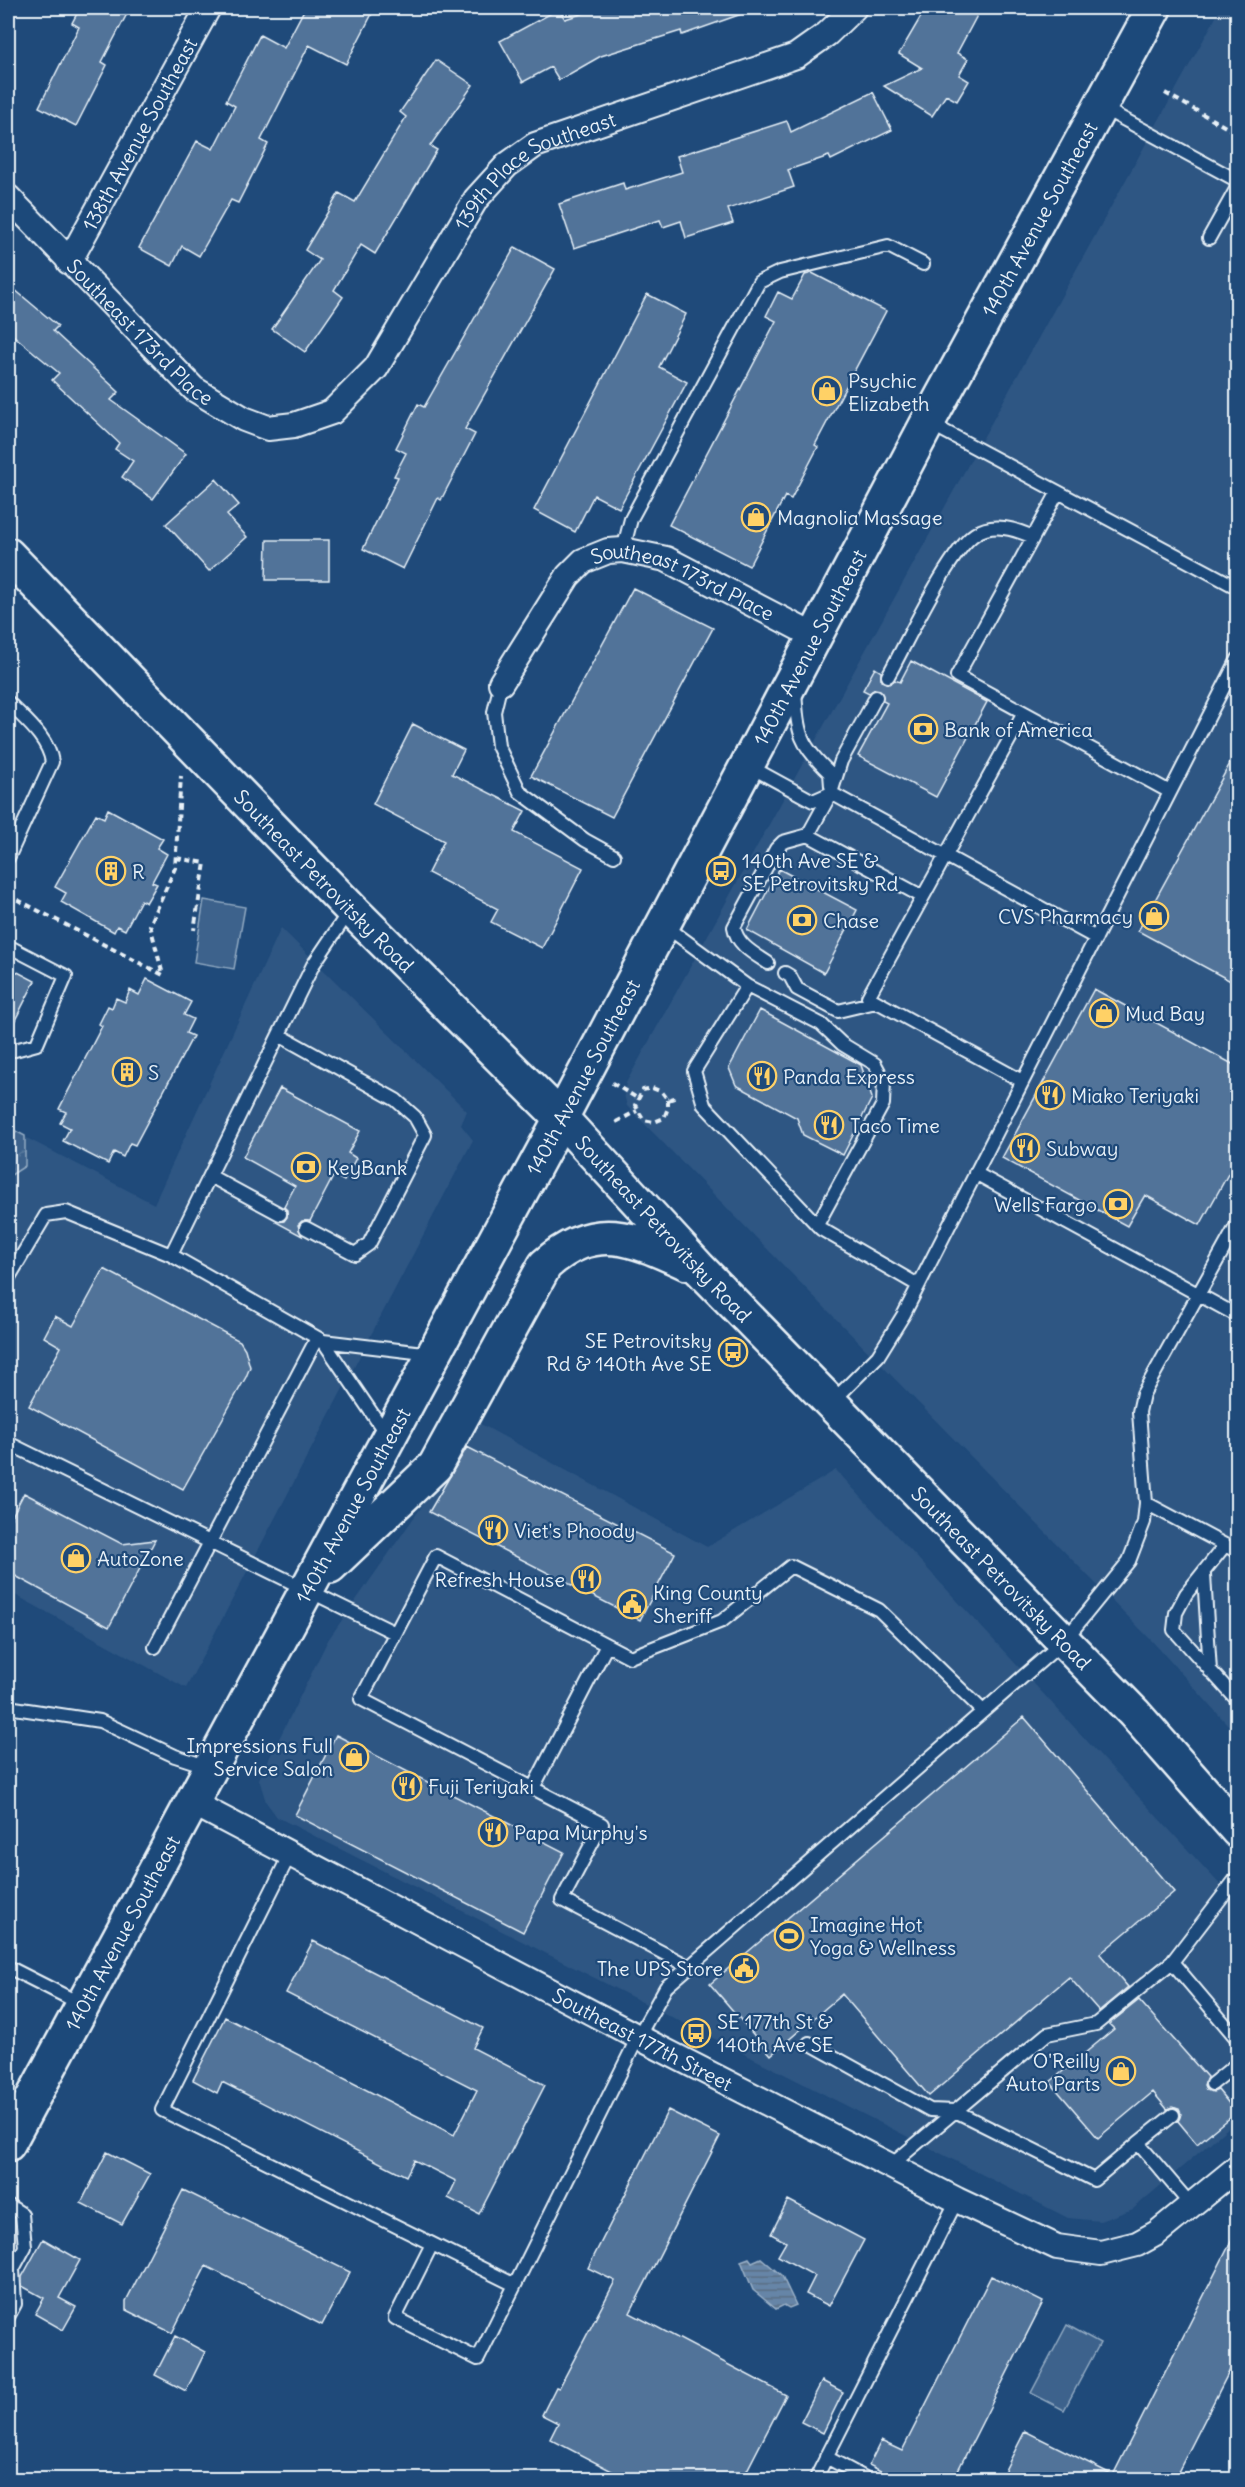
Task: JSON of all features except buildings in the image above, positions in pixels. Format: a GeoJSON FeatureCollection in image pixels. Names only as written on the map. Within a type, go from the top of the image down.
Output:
{"type":"FeatureCollection","features":[{"type":"Feature","properties":{"kind":"main road","name":"140th Avenue Southeast"},"geometry":{"type":"LineString","coordinates":[[8,2144],[561,1118],[928,422],[1154,8]]}},
{"type":"Feature","properties":{"kind":"main road","name":"Southeast Petrovitsky Road"},"geometry":{"type":"LineString","coordinates":[[8,555],[351,909],[561,1118],[699,1268],[1134,1713],[1234,1820]]}},
{"type":"Feature","properties":{"kind":"main road"},"geometry":{"type":"LineString","coordinates":[[307,1588],[435,1466],[545,1265],[562,1250],[584,1239],[614,1235],[645,1244],[699,1268]]}},
{"type":"Feature","properties":{"kind":"street","name":"138th Avenue Southeast"},"geometry":{"type":"LineString","coordinates":[[69,262],[208,8]]}},
{"type":"Feature","properties":{"kind":"street","name":"139th Place Southeast"},"geometry":{"type":"LineString","coordinates":[[294,425],[333,412],[376,368],[476,199],[507,165],[535,145],[796,56],[827,34],[854,8]]}},
{"type":"Feature","properties":{"kind":"street","name":"Southeast 173rd Place"},"geometry":{"type":"LineString","coordinates":[[8,197],[194,389],[216,404],[268,428],[294,425]]}},
{"type":"Feature","properties":{"kind":"street","name":"Southeast 173rd Place"},"geometry":{"type":"LineString","coordinates":[[501,683],[568,576],[583,561],[608,551],[623,550],[666,559],[816,637]]}},
{"type":"Feature","properties":{"kind":"street","name":"Southeast 177th Street"},"geometry":{"type":"LineString","coordinates":[[191,1802],[638,2037],[957,2200],[1057,2247],[1101,2253],[1137,2244],[1157,2233],[1191,2205]]}},
{"type":"Feature","properties":{"kind":"street"},"geometry":{"type":"LineString","coordinates":[[1191,2205],[1238,2167]]}},
{"type":"Feature","properties":{"kind":"lane"},"geometry":{"type":"LineString","coordinates":[[1100,106],[1238,181]]}},
{"type":"Feature","properties":{"kind":"lane"},"geometry":{"type":"LineString","coordinates":[[1209,238],[1238,186]]}},
{"type":"Feature","properties":{"kind":"lane"},"geometry":{"type":"LineString","coordinates":[[623,550],[631,519],[759,282],[780,272],[888,246],[922,264]]}},
{"type":"Feature","properties":{"kind":"lane"},"geometry":{"type":"LineString","coordinates":[[928,422],[1238,588]]}},
{"type":"Feature","properties":{"kind":"lane"},"geometry":{"type":"LineString","coordinates":[[1058,492],[957,676],[1170,792]]}},
{"type":"Feature","properties":{"kind":"lane"},"geometry":{"type":"LineString","coordinates":[[888,676],[958,550],[976,533],[997,527],[1017,530],[1033,537]]}},
{"type":"Feature","properties":{"kind":"lane"},"geometry":{"type":"LineString","coordinates":[[832,1402],[878,1356],[918,1285],[1238,659]]}},
{"type":"Feature","properties":{"kind":"lane"},"geometry":{"type":"LineString","coordinates":[[793,678],[798,733],[813,757],[830,773],[831,793]]}},
{"type":"Feature","properties":{"kind":"lane"},"geometry":{"type":"LineString","coordinates":[[501,683],[494,712],[498,746],[520,792],[585,840],[614,856]]}},
{"type":"Feature","properties":{"kind":"lane"},"geometry":{"type":"LineString","coordinates":[[808,835],[831,793],[841,761],[876,697]]}},
{"type":"Feature","properties":{"kind":"lane"},"geometry":{"type":"LineString","coordinates":[[8,702],[38,733],[50,750],[52,762],[8,858]]}},
{"type":"Feature","properties":{"kind":"lane"},"geometry":{"type":"LineString","coordinates":[[1022,1081],[868,997],[1024,712]]}},
{"type":"Feature","properties":{"kind":"lane"},"geometry":{"type":"LineString","coordinates":[[747,765],[813,801],[831,793]]}},
{"type":"Feature","properties":{"kind":"lane"},"geometry":{"type":"LineString","coordinates":[[831,793],[1096,938]]}},
{"type":"Feature","properties":{"kind":"lane"},"geometry":{"type":"LineString","coordinates":[[768,963],[742,945],[736,936],[734,927],[776,849],[783,842],[808,835],[923,897]]}},
{"type":"Feature","properties":{"kind":"lane"},"geometry":{"type":"LineString","coordinates":[[171,1255],[313,965],[351,909]]}},
{"type":"Feature","properties":{"kind":"lane"},"geometry":{"type":"LineString","coordinates":[[663,925],[747,986],[821,1024],[842,1044],[875,1064],[884,1081],[883,1104],[817,1225]]}},
{"type":"Feature","properties":{"kind":"lane"},"geometry":{"type":"LineString","coordinates":[[8,946],[66,976],[37,1044],[15,1050],[8,1048]]}},
{"type":"Feature","properties":{"kind":"lane"},"geometry":{"type":"LineString","coordinates":[[785,973],[790,976],[797,989],[838,1011],[876,1002]]}},
{"type":"Feature","properties":{"kind":"lane"},"geometry":{"type":"LineString","coordinates":[[747,986],[694,1071],[704,1106],[817,1225],[862,1254],[918,1285]]}},
{"type":"Feature","properties":{"kind":"lane"},"geometry":{"type":"LineString","coordinates":[[279,1035],[396,1100],[415,1117],[425,1135],[369,1244],[355,1254],[306,1228]]}},
{"type":"Feature","properties":{"kind":"lane"},"geometry":{"type":"LineString","coordinates":[[975,1173],[1238,1316]]}},
{"type":"Feature","properties":{"kind":"lane"},"geometry":{"type":"LineString","coordinates":[[210,1176],[280,1214]]}},
{"type":"Feature","properties":{"kind":"lane"},"geometry":{"type":"LineString","coordinates":[[8,1279],[46,1215],[66,1212],[171,1255],[320,1339],[433,1355]]}},
{"type":"Feature","properties":{"kind":"lane"},"geometry":{"type":"LineString","coordinates":[[432,2244],[395,2318],[478,2359],[638,2037],[666,1987],[1064,1641],[1129,1561],[1144,1522],[1146,1503],[1139,1412],[1143,1394],[1238,1223]]}},
{"type":"Feature","properties":{"kind":"lane"},"geometry":{"type":"LineString","coordinates":[[320,1339],[389,1437]]}},
{"type":"Feature","properties":{"kind":"lane"},"geometry":{"type":"LineString","coordinates":[[155,1647],[320,1339]]}},
{"type":"Feature","properties":{"kind":"lane"},"geometry":{"type":"LineString","coordinates":[[8,1443],[395,1633]]}},
{"type":"Feature","properties":{"kind":"lane"},"geometry":{"type":"LineString","coordinates":[[1146,1503],[1238,1552]]}},
{"type":"Feature","properties":{"kind":"lane"},"geometry":{"type":"LineString","coordinates":[[1225,1545],[1204,1575],[1186,1594],[1174,1620],[1174,1630],[1238,1701]]}},
{"type":"Feature","properties":{"kind":"lane"},"geometry":{"type":"LineString","coordinates":[[690,1967],[562,1900],[602,1824],[361,1699],[435,1556],[630,1657],[722,1621],[791,1566],[879,1610],[984,1711]]}},
{"type":"Feature","properties":{"kind":"lane"},"geometry":{"type":"LineString","coordinates":[[1204,1575],[1210,1671]]}},
{"type":"Feature","properties":{"kind":"lane"},"geometry":{"type":"LineString","coordinates":[[533,1788],[607,1645]]}},
{"type":"Feature","properties":{"kind":"lane"},"geometry":{"type":"LineString","coordinates":[[8,1707],[100,1721],[175,1756],[210,1768]]}},
{"type":"Feature","properties":{"kind":"lane"},"geometry":{"type":"LineString","coordinates":[[290,1854],[162,2110],[515,2285]]}},
{"type":"Feature","properties":{"kind":"lane"},"geometry":{"type":"LineString","coordinates":[[890,2166],[1047,2034],[1096,2024],[1172,1962],[1238,1876]]}},
{"type":"Feature","properties":{"kind":"lane"},"geometry":{"type":"LineString","coordinates":[[1172,1962],[1238,2040]]}},
{"type":"Feature","properties":{"kind":"lane"},"geometry":{"type":"LineString","coordinates":[[8,1967],[82,2005]]}},
{"type":"Feature","properties":{"kind":"lane"},"geometry":{"type":"LineString","coordinates":[[809,2043],[930,2110],[955,2111],[1094,2180],[1173,2115]]}},
{"type":"Feature","properties":{"kind":"lane"},"geometry":{"type":"LineString","coordinates":[[1212,2084],[1238,2063]]}},
{"type":"Feature","properties":{"kind":"lane"},"geometry":{"type":"LineString","coordinates":[[1138,2143],[1191,2205]]}},
{"type":"Feature","properties":{"kind":"lane"},"geometry":{"type":"LineString","coordinates":[[815,2480],[957,2200]]}},
{"type":"Feature","properties":{"kind":"lane"},"geometry":{"type":"LineString","coordinates":[[8,2205],[22,2214],[25,2247],[10,2270],[15,2304],[8,2317]]}},
{"type":"Feature","properties":{"kind":"lane"},"geometry":{"type":"LineString","coordinates":[[826,2457],[869,2480]]}},
{"type":"Feature","properties":{"kind":"path"},"geometry":{"type":"LineString","coordinates":[[1165,93],[1237,134],[1237,120]]}},
{"type":"Feature","properties":{"kind":"path"},"geometry":{"type":"LineString","coordinates":[[1238,144],[1233,154],[1238,162]]}},
{"type":"Feature","properties":{"kind":"path"},"geometry":{"type":"LineString","coordinates":[[8,896],[163,975],[150,925],[175,868],[183,736]]}},
{"type":"Feature","properties":{"kind":"path"},"geometry":{"type":"LineString","coordinates":[[176,858],[205,863],[194,930]]}},
{"type":"Feature","properties":{"kind":"path"},"geometry":{"type":"LineString","coordinates":[[611,1083],[637,1098]]}},
{"type":"Feature","properties":{"kind":"path"},"geometry":{"type":"LineString","coordinates":[[652,1088],[662,1092],[668,1100],[664,1118],[654,1122],[644,1120],[635,1105],[643,1090],[652,1088]]}},
{"type":"Feature","properties":{"kind":"path"},"geometry":{"type":"LineString","coordinates":[[668,1100],[677,1097]]}},
{"type":"Feature","properties":{"kind":"path"},"geometry":{"type":"LineString","coordinates":[[616,1122],[637,1111]]}},
{"type":"Feature","properties":{"kind":"shaded area"},"geometry":{"type":"Polygon","coordinates":[[[1221,8],[1237,8],[1237,1735],[1152,1641],[627,1106],[624,1094],[626,1083],[1221,8]]]}},
{"type":"Feature","properties":{"kind":"shaded area"},"geometry":{"type":"Polygon","coordinates":[[[281,928],[467,1111],[461,1125],[473,1140],[186,1688],[8,1591],[8,1157],[19,1134],[154,1204],[281,928]]]}},
{"type":"Feature","properties":{"kind":"shaded area"},"geometry":{"type":"Polygon","coordinates":[[[475,1421],[707,1547],[836,1470],[1237,1903],[1237,2120],[1133,2209],[1100,2221],[1068,2218],[277,1817],[266,1802],[259,1779],[328,1640],[446,1472],[475,1421]]]}},
{"type":"Feature","properties":{"kind":"shaded area"},"geometry":{"type":"Polygon","coordinates":[[[749,2258],[752,2262],[761,2258],[782,2276],[796,2305],[789,2308],[784,2305],[776,2309],[753,2290],[741,2261],[749,2258]]]}},
{"type":"Feature","properties":{"kind":"green space"},"geometry":{"type":"Polygon","coordinates":[[[204,900],[245,907],[234,969],[194,962],[204,900]]]}},
{"type":"Feature","properties":{"kind":"green space"},"geometry":{"type":"Polygon","coordinates":[[[8,1127],[25,1136],[25,1166],[8,1177],[8,1127]]]}},
{"type":"Feature","properties":{"kind":"green space"},"geometry":{"type":"Polygon","coordinates":[[[1067,2325],[1100,2343],[1064,2410],[1031,2393],[1067,2325]]]}},
{"type":"Feature","properties":{"kind":"place","name":"Psychic Elizabeth"},"geometry":{"type":"Point","coordinates":[827,391]}},
{"type":"Feature","properties":{"kind":"place","name":"Magnolia Massage"},"geometry":{"type":"Point","coordinates":[756,517]}},
{"type":"Feature","properties":{"kind":"place","name":"Bank of America"},"geometry":{"type":"Point","coordinates":[923,729]}},
{"type":"Feature","properties":{"kind":"place","name":"R"},"geometry":{"type":"Point","coordinates":[111,871]}},
{"type":"Feature","properties":{"kind":"place","name":"140th Ave SE & SE Petrovitsky Rd"},"geometry":{"type":"Point","coordinates":[721,871]}},
{"type":"Feature","properties":{"kind":"place","name":"CVS Pharmacy"},"geometry":{"type":"Point","coordinates":[1154,916]}},
{"type":"Feature","properties":{"kind":"place","name":"Chase"},"geometry":{"type":"Point","coordinates":[802,920]}},
{"type":"Feature","properties":{"kind":"place","name":"Mud Bay"},"geometry":{"type":"Point","coordinates":[1104,1013]}},
{"type":"Feature","properties":{"kind":"place","name":"S"},"geometry":{"type":"Point","coordinates":[127,1072]}},
{"type":"Feature","properties":{"kind":"place","name":"Panda Express"},"geometry":{"type":"Point","coordinates":[762,1076]}},
{"type":"Feature","properties":{"kind":"place","name":"Miako Teriyaki"},"geometry":{"type":"Point","coordinates":[1050,1095]}},
{"type":"Feature","properties":{"kind":"place","name":"Taco Time"},"geometry":{"type":"Point","coordinates":[829,1125]}},
{"type":"Feature","properties":{"kind":"place","name":"Subway"},"geometry":{"type":"Point","coordinates":[1025,1148]}},
{"type":"Feature","properties":{"kind":"place","name":"KeyBank"},"geometry":{"type":"Point","coordinates":[306,1167]}},
{"type":"Feature","properties":{"kind":"place","name":"Wells Fargo"},"geometry":{"type":"Point","coordinates":[1118,1204]}},
{"type":"Feature","properties":{"kind":"place","name":"SE Petrovitsky Rd & 140th Ave SE"},"geometry":{"type":"Point","coordinates":[733,1352]}},
{"type":"Feature","properties":{"kind":"place","name":"Viet's Phoody"},"geometry":{"type":"Point","coordinates":[493,1530]}},
{"type":"Feature","properties":{"kind":"place","name":"AutoZone"},"geometry":{"type":"Point","coordinates":[76,1558]}},
{"type":"Feature","properties":{"kind":"place","name":"Refresh House"},"geometry":{"type":"Point","coordinates":[586,1579]}},
{"type":"Feature","properties":{"kind":"place","name":"King County Sheriff"},"geometry":{"type":"Point","coordinates":[632,1604]}},
{"type":"Feature","properties":{"kind":"place","name":"Impressions Full Service Salon"},"geometry":{"type":"Point","coordinates":[354,1757]}},
{"type":"Feature","properties":{"kind":"place","name":"Fuji Teriyaki"},"geometry":{"type":"Point","coordinates":[407,1786]}},
{"type":"Feature","properties":{"kind":"place","name":"Papa Murphy's"},"geometry":{"type":"Point","coordinates":[493,1832]}},
{"type":"Feature","properties":{"kind":"place","name":"Imagine Hot Yoga & Wellness"},"geometry":{"type":"Point","coordinates":[789,1936]}},
{"type":"Feature","properties":{"kind":"place","name":"The UPS Store"},"geometry":{"type":"Point","coordinates":[744,1968]}},
{"type":"Feature","properties":{"kind":"place","name":"SE 177th St & 140th Ave SE"},"geometry":{"type":"Point","coordinates":[696,2033]}},
{"type":"Feature","properties":{"kind":"place","name":"O'Reilly Auto Parts"},"geometry":{"type":"Point","coordinates":[1121,2071]}}]}
